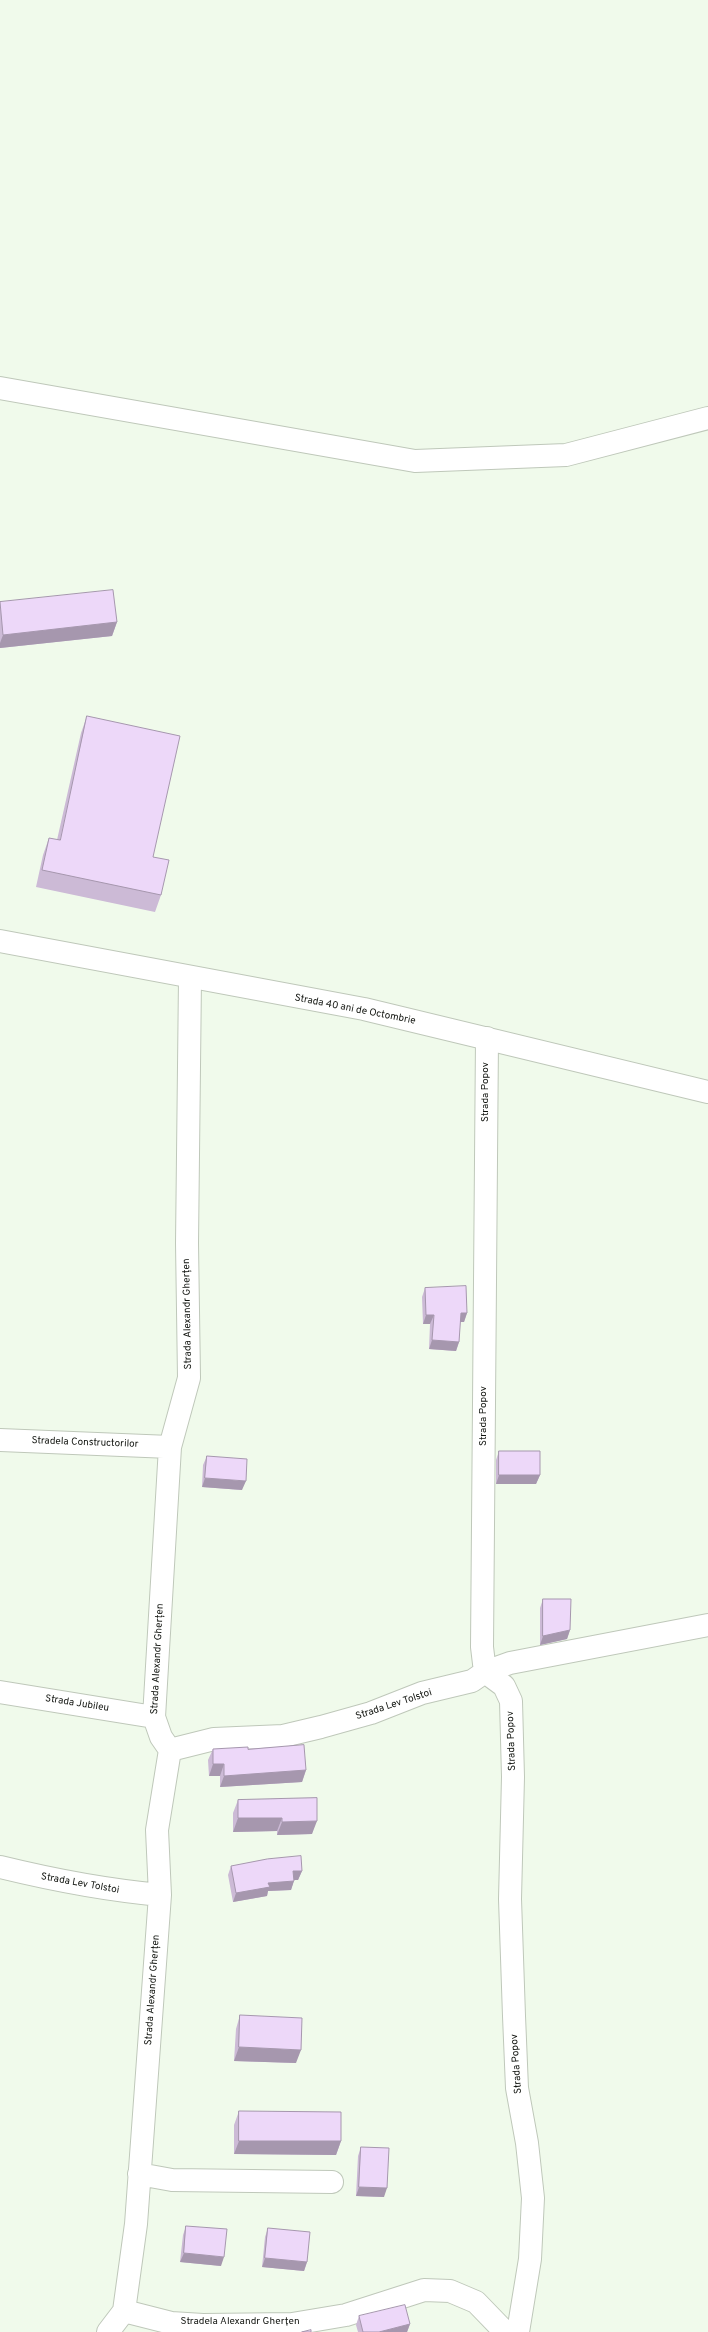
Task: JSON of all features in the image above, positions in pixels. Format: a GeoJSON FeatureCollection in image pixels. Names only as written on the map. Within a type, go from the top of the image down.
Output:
{"type":"FeatureCollection","features":[{"type":"Feature","properties":{"kind":"street"},"geometry":{"type":"LineString","coordinates":[[0,388],[415,461],[566,455],[708,418]]}},
{"type":"Feature","properties":{"kind":"street","name":"Strada 40 ani de Octombrie"},"geometry":{"type":"LineString","coordinates":[[0,941],[190,978],[364,1009],[708,1092]]}},
{"type":"Feature","properties":{"kind":"street","name":"Strada Alexandr Gherțen"},"geometry":{"type":"LineString","coordinates":[[108,2332],[124,2311],[136,2224],[160,1895],[157,1830],[170,1750],[161,1737],[154,1716],[170,1447],[189,1378],[187,1243],[190,978]]}},
{"type":"Feature","properties":{"kind":"street","name":"Strada Popov"},"geometry":{"type":"LineString","coordinates":[[487,1038],[482,1640],[485,1672],[504,1686],[511,1701],[513,1777],[510,1899],[517,2088],[527,2143],[533,2198],[530,2259],[518,2332]]}},
{"type":"Feature","properties":{"kind":"street","name":"Stradela Constructorilor"},"geometry":{"type":"LineString","coordinates":[[0,1440],[170,1447]]}},
{"type":"Feature","properties":{"kind":"street","name":"Strada Lev Tolstoi"},"geometry":{"type":"LineString","coordinates":[[170,1750],[214,1739],[283,1736],[371,1713],[422,1693],[472,1681],[485,1672],[510,1663],[708,1625]]}},
{"type":"Feature","properties":{"kind":"street","name":"Strada Jubileu"},"geometry":{"type":"LineString","coordinates":[[0,1692],[154,1716]]}},
{"type":"Feature","properties":{"kind":"street","name":"Strada Lev Tolstoi"},"geometry":{"type":"LineString","coordinates":[[0,1867],[56,1881],[119,1892],[160,1895]]}},
{"type":"Feature","properties":{"kind":"street"},"geometry":{"type":"LineString","coordinates":[[139,2174],[172,2180],[332,2182]]}},
{"type":"Feature","properties":{"kind":"street","name":"Stradela Alexandr Gherțen"},"geometry":{"type":"LineString","coordinates":[[124,2311],[171,2322],[203,2325],[292,2324],[346,2315],[424,2290],[450,2291],[476,2302],[506,2332]]}},
{"type":"Feature","properties":{"kind":"building"},"geometry":{"type":"Polygon","coordinates":[[[113,590],[117,622],[3,635],[0,602],[113,590]]]}},
{"type":"Feature","properties":{"kind":"building"},"geometry":{"type":"Polygon","coordinates":[[[87,716],[180,736],[153,857],[169,860],[161,895],[42,870],[49,838],[60,840],[87,716]]]}},
{"type":"Feature","properties":{"kind":"building"},"geometry":{"type":"Polygon","coordinates":[[[466,1286],[467,1313],[461,1313],[459,1342],[432,1340],[434,1315],[426,1315],[425,1288],[466,1286]]]}},
{"type":"Feature","properties":{"kind":"building"},"geometry":{"type":"Polygon","coordinates":[[[499,1451],[540,1451],[540,1475],[499,1475],[499,1451]]]}},
{"type":"Feature","properties":{"kind":"building"},"geometry":{"type":"Polygon","coordinates":[[[207,1456],[247,1459],[246,1481],[205,1478],[207,1456]]]}},
{"type":"Feature","properties":{"kind":"building"},"geometry":{"type":"Polygon","coordinates":[[[543,1599],[571,1599],[570,1630],[543,1636],[543,1599]]]}},
{"type":"Feature","properties":{"kind":"building"},"geometry":{"type":"Polygon","coordinates":[[[304,1745],[306,1770],[224,1776],[224,1764],[213,1764],[213,1749],[248,1747],[248,1749],[304,1745]]]}},
{"type":"Feature","properties":{"kind":"building"},"geometry":{"type":"Polygon","coordinates":[[[317,1798],[317,1821],[282,1822],[282,1818],[238,1818],[238,1800],[317,1798]]]}},
{"type":"Feature","properties":{"kind":"building"},"geometry":{"type":"Polygon","coordinates":[[[301,1856],[302,1871],[293,1871],[294,1881],[268,1883],[270,1887],[236,1893],[231,1866],[267,1859],[301,1856]]]}},
{"type":"Feature","properties":{"kind":"building"},"geometry":{"type":"Polygon","coordinates":[[[240,2015],[302,2018],[301,2050],[239,2047],[240,2015]]]}},
{"type":"Feature","properties":{"kind":"building"},"geometry":{"type":"Polygon","coordinates":[[[239,2111],[341,2112],[341,2141],[239,2141],[239,2111]]]}},
{"type":"Feature","properties":{"kind":"building"},"geometry":{"type":"Polygon","coordinates":[[[361,2147],[389,2148],[387,2188],[359,2187],[361,2147]]]}},
{"type":"Feature","properties":{"kind":"building"},"geometry":{"type":"Polygon","coordinates":[[[186,2226],[227,2229],[224,2257],[184,2253],[186,2226]]]}},
{"type":"Feature","properties":{"kind":"building"},"geometry":{"type":"Polygon","coordinates":[[[268,2228],[310,2232],[307,2262],[265,2258],[268,2228]]]}},
{"type":"Feature","properties":{"kind":"building"},"geometry":{"type":"Polygon","coordinates":[[[405,2305],[410,2324],[379,2332],[363,2332],[359,2316],[405,2305]]]}}]}
